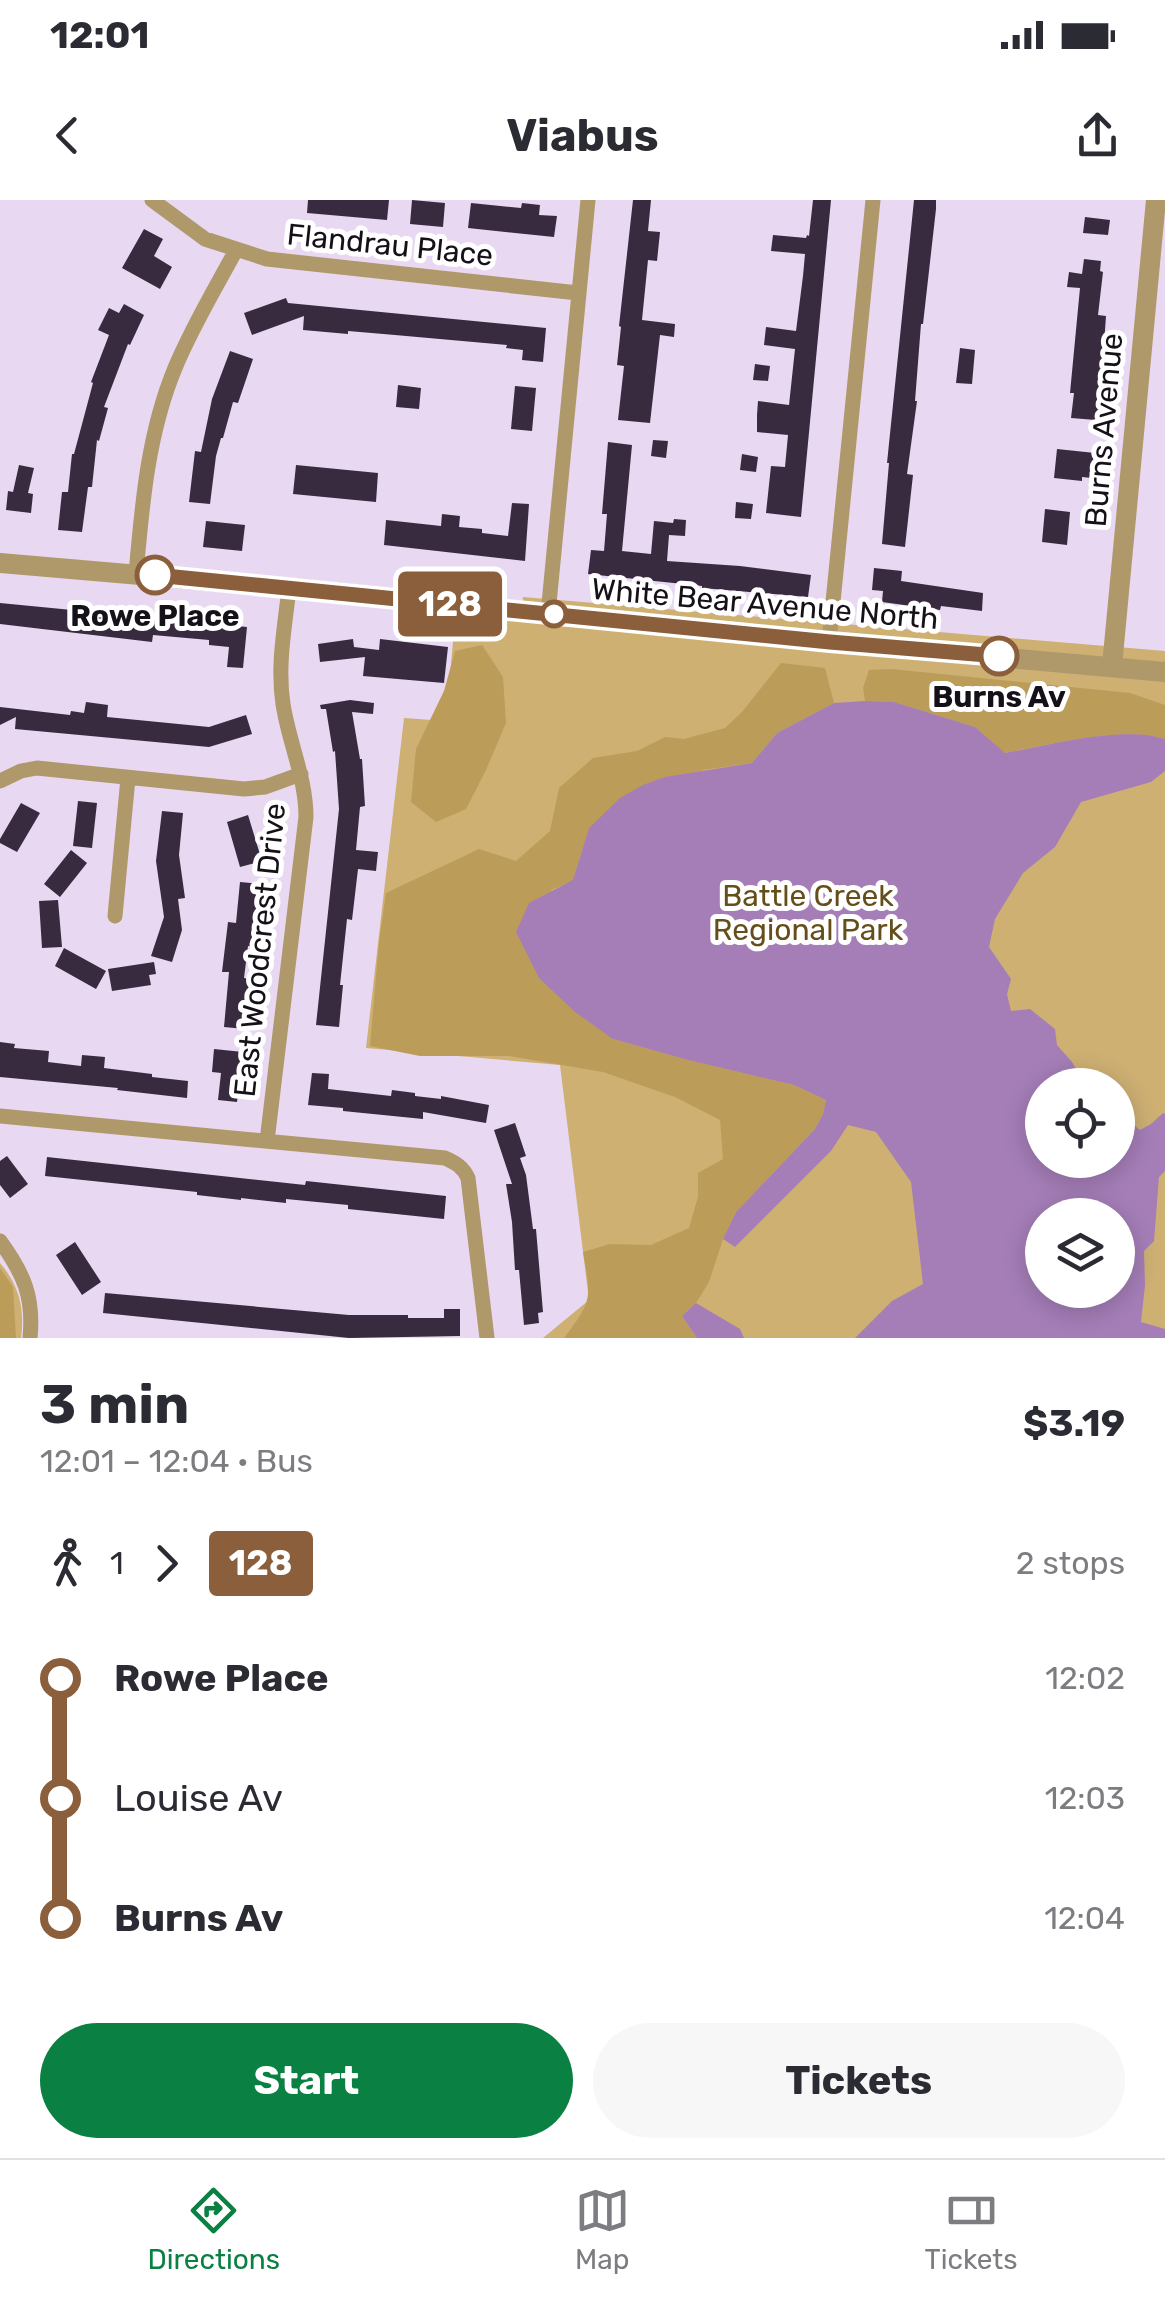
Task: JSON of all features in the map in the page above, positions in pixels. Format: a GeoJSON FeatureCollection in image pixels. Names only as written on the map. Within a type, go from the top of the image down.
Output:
{"type":"FeatureCollection","features":[{"type":"Feature","properties":{"kind":"street","name":"Flandrau Place"},"geometry":{"type":"LineString","coordinates":[[152,200],[204,239],[266,259],[578,293]]}},
{"type":"Feature","properties":{"kind":"street"},"geometry":{"type":"LineString","coordinates":[[548,614],[588,200]]}},
{"type":"Feature","properties":{"kind":"street"},"geometry":{"type":"LineString","coordinates":[[830,642],[873,200]]}},
{"type":"Feature","properties":{"kind":"street","name":"Burns Avenue"},"geometry":{"type":"LineString","coordinates":[[1112,666],[1159,230],[1156,200]]}},
{"type":"Feature","properties":{"kind":"street"},"geometry":{"type":"LineString","coordinates":[[136,574],[148,462],[160,410],[192,330],[236,250]]}},
{"type":"Feature","properties":{"kind":"street","name":"White Bear Avenue North"},"geometry":{"type":"LineString","coordinates":[[0,562],[1165,672]]}},
{"type":"Feature","properties":{"kind":"street","name":"East Woodcrest Drive"},"geometry":{"type":"LineString","coordinates":[[267,1142],[306,818],[306,796],[281,688],[289,588]]}},
{"type":"Feature","properties":{"kind":"street"},"geometry":{"type":"LineString","coordinates":[[0,781],[37,768],[244,789],[266,787],[301,774]]}},
{"type":"Feature","properties":{"kind":"street"},"geometry":{"type":"LineString","coordinates":[[115,916],[128,778]]}},
{"type":"Feature","properties":{"kind":"street"},"geometry":{"type":"LineString","coordinates":[[0,1116],[455,1162],[468,1178],[487,1338]]}},
{"type":"Feature","properties":{"kind":"street"},"geometry":{"type":"LineString","coordinates":[[0,1242],[24,1278],[32,1318],[30,1338]]}},
{"type":"Feature","properties":{"kind":"green space","name":"Battle Creek Regional Park"},"geometry":{"type":"Polygon","coordinates":[[[523,597],[1165,651],[1165,1338],[543,1338],[589,1300],[560,1065],[366,1048],[404,718],[446,721],[456,608],[522,613],[523,597]]]}},
{"type":"Feature","properties":{"kind":"green space"},"geometry":{"type":"Polygon","coordinates":[[[0,1263],[19,1298],[21,1338],[0,1338],[0,1263]]]}},
{"type":"Feature","properties":{"kind":"shaded area"},"geometry":{"type":"Polygon","coordinates":[[[482,645],[503,677],[506,723],[466,809],[436,822],[411,802],[416,749],[444,691],[455,651],[482,645]]]}},
{"type":"Feature","properties":{"kind":"shaded area"},"geometry":{"type":"Polygon","coordinates":[[[781,663],[825,668],[834,703],[777,733],[752,763],[703,770],[589,828],[573,881],[551,890],[613,1039],[794,1085],[826,1100],[823,1114],[815,1129],[736,1212],[709,1282],[682,1316],[697,1338],[564,1338],[587,1298],[583,1252],[610,1244],[651,1245],[689,1228],[698,1197],[698,1173],[723,1159],[720,1120],[675,1097],[603,1072],[509,1056],[420,1056],[370,1046],[386,893],[479,849],[516,861],[550,831],[559,788],[593,758],[637,751],[665,737],[684,739],[725,728],[781,663]]]}},
{"type":"Feature","properties":{"kind":"shaded area"},"geometry":{"type":"Polygon","coordinates":[[[869,670],[1130,693],[1165,705],[1165,739],[1107,736],[1004,753],[975,727],[894,702],[865,701],[863,688],[869,670]]]}},
{"type":"Feature","properties":{"kind":"shaded area"},"geometry":{"type":"Polygon","coordinates":[[[865,701],[894,702],[975,727],[1005,753],[1108,735],[1165,739],[1165,771],[1151,782],[1081,802],[1055,847],[1023,873],[995,919],[989,947],[1011,979],[1007,994],[1011,1011],[1030,1009],[1055,1029],[1057,1045],[1075,1068],[1025,1068],[1025,1178],[1135,1178],[1135,1126],[1140,1130],[1165,1114],[1165,1171],[1159,1177],[1154,1241],[1144,1251],[1141,1322],[1165,1329],[1165,1338],[855,1338],[892,1301],[923,1284],[911,1182],[876,1132],[848,1125],[831,1151],[735,1247],[723,1239],[736,1212],[815,1129],[826,1100],[794,1085],[613,1039],[575,1012],[539,978],[516,932],[529,903],[573,880],[589,828],[620,798],[643,785],[665,777],[752,763],[777,733],[834,703],[865,701]]]}},
{"type":"Feature","properties":{"kind":"shaded area"},"geometry":{"type":"Polygon","coordinates":[[[0,1268],[13,1287],[16,1338],[0,1338],[0,1268]]]}},
{"type":"Feature","properties":{"kind":"shaded area"},"geometry":{"type":"Polygon","coordinates":[[[696,1303],[740,1329],[744,1338],[697,1338],[682,1316],[696,1303]]]}},
{"type":"Feature","properties":{"kind":"building"},"geometry":{"type":"Polygon","coordinates":[[[308,200],[389,200],[387,220],[307,213],[308,200]]]}},
{"type":"Feature","properties":{"kind":"building"},"geometry":{"type":"Polygon","coordinates":[[[412,200],[445,203],[443,227],[410,224],[412,200]]]}},
{"type":"Feature","properties":{"kind":"building"},"geometry":{"type":"Polygon","coordinates":[[[633,200],[651,200],[648,231],[660,232],[657,261],[648,260],[642,320],[675,324],[674,337],[660,335],[650,423],[618,420],[624,366],[617,365],[619,326],[633,200]]]}},
{"type":"Feature","properties":{"kind":"building"},"geometry":{"type":"Polygon","coordinates":[[[813,200],[831,200],[801,517],[766,513],[771,466],[785,467],[788,435],[757,432],[757,415],[758,401],[789,405],[795,349],[764,345],[766,327],[796,331],[805,254],[771,251],[773,235],[809,236],[813,200]]]}},
{"type":"Feature","properties":{"kind":"building"},"geometry":{"type":"Polygon","coordinates":[[[914,200],[936,200],[936,209],[907,474],[913,475],[905,547],[882,544],[914,200]]]}},
{"type":"Feature","properties":{"kind":"building"},"geometry":{"type":"Polygon","coordinates":[[[471,203],[521,208],[522,203],[540,205],[539,215],[557,216],[554,237],[468,228],[471,203]]]}},
{"type":"Feature","properties":{"kind":"building"},"geometry":{"type":"Polygon","coordinates":[[[1085,217],[1110,220],[1108,235],[1083,233],[1085,217]]]}},
{"type":"Feature","properties":{"kind":"building"},"geometry":{"type":"Polygon","coordinates":[[[144,229],[163,239],[154,256],[172,267],[160,289],[122,268],[144,229]]]}},
{"type":"Feature","properties":{"kind":"building"},"geometry":{"type":"Polygon","coordinates":[[[1084,259],[1101,261],[1103,272],[1098,315],[1106,316],[1100,401],[1111,402],[1108,421],[1071,418],[1080,288],[1067,287],[1069,272],[1082,274],[1084,259]]]}},
{"type":"Feature","properties":{"kind":"building"},"geometry":{"type":"Polygon","coordinates":[[[286,298],[288,303],[546,328],[543,362],[522,360],[523,350],[506,348],[507,345],[303,330],[304,316],[252,335],[244,313],[286,298]]]}},
{"type":"Feature","properties":{"kind":"building"},"geometry":{"type":"Polygon","coordinates":[[[124,304],[144,315],[128,344],[104,407],[108,408],[97,440],[82,532],[58,530],[62,492],[68,492],[72,454],[91,382],[109,335],[98,330],[109,308],[119,313],[124,304]]]}},
{"type":"Feature","properties":{"kind":"building"},"geometry":{"type":"Polygon","coordinates":[[[960,348],[975,350],[972,384],[956,383],[960,348]]]}},
{"type":"Feature","properties":{"kind":"building"},"geometry":{"type":"Polygon","coordinates":[[[230,351],[253,359],[221,438],[210,504],[189,502],[195,451],[201,452],[212,399],[230,351]]]}},
{"type":"Feature","properties":{"kind":"building"},"geometry":{"type":"Polygon","coordinates":[[[755,364],[770,366],[768,381],[753,380],[755,364]]]}},
{"type":"Feature","properties":{"kind":"building"},"geometry":{"type":"Polygon","coordinates":[[[398,385],[421,388],[419,409],[396,407],[398,385]]]}},
{"type":"Feature","properties":{"kind":"building"},"geometry":{"type":"Polygon","coordinates":[[[515,386],[536,388],[532,431],[511,429],[515,386]]]}},
{"type":"Feature","properties":{"kind":"building"},"geometry":{"type":"Polygon","coordinates":[[[653,440],[668,441],[666,458],[651,456],[653,440]]]}},
{"type":"Feature","properties":{"kind":"building"},"geometry":{"type":"Polygon","coordinates":[[[608,442],[632,445],[622,551],[651,554],[654,521],[686,520],[685,536],[669,535],[667,561],[811,575],[808,597],[588,574],[591,550],[604,551],[607,514],[602,514],[608,442]]]}},
{"type":"Feature","properties":{"kind":"building"},"geometry":{"type":"Polygon","coordinates":[[[1057,449],[1095,453],[1092,478],[1054,478],[1057,449]]]}},
{"type":"Feature","properties":{"kind":"building"},"geometry":{"type":"Polygon","coordinates":[[[742,454],[758,457],[756,472],[740,470],[742,454]]]}},
{"type":"Feature","properties":{"kind":"building"},"geometry":{"type":"Polygon","coordinates":[[[19,465],[34,468],[28,493],[33,494],[31,513],[6,510],[8,491],[13,492],[19,465]]]}},
{"type":"Feature","properties":{"kind":"building"},"geometry":{"type":"Polygon","coordinates":[[[296,465],[378,473],[376,502],[293,494],[296,465]]]}},
{"type":"Feature","properties":{"kind":"building"},"geometry":{"type":"Polygon","coordinates":[[[736,502],[753,504],[751,519],[735,518],[736,502]]]}},
{"type":"Feature","properties":{"kind":"building"},"geometry":{"type":"Polygon","coordinates":[[[512,503],[529,504],[525,561],[384,545],[386,520],[441,526],[442,514],[460,516],[459,527],[508,536],[512,503]]]}},
{"type":"Feature","properties":{"kind":"building"},"geometry":{"type":"Polygon","coordinates":[[[1045,509],[1070,512],[1067,545],[1042,542],[1045,509]]]}},
{"type":"Feature","properties":{"kind":"building"},"geometry":{"type":"Polygon","coordinates":[[[206,521],[245,525],[242,551],[203,547],[206,521]]]}},
{"type":"Feature","properties":{"kind":"building"},"geometry":{"type":"Polygon","coordinates":[[[874,568],[902,571],[901,581],[983,593],[982,611],[882,602],[883,591],[872,590],[874,568]]]}},
{"type":"Feature","properties":{"kind":"building"},"geometry":{"type":"Polygon","coordinates":[[[0,603],[247,627],[243,668],[227,667],[229,647],[209,645],[209,640],[153,635],[152,642],[0,624],[0,603]]]}},
{"type":"Feature","properties":{"kind":"building"},"geometry":{"type":"Polygon","coordinates":[[[353,639],[354,647],[379,650],[380,639],[448,647],[444,683],[363,676],[365,657],[320,662],[318,644],[353,639]]]}},
{"type":"Feature","properties":{"kind":"building"},"geometry":{"type":"Polygon","coordinates":[[[350,700],[374,703],[373,714],[352,712],[362,759],[365,806],[360,807],[356,850],[378,852],[376,871],[358,869],[352,920],[347,919],[339,1027],[316,1025],[339,809],[335,751],[326,709],[320,705],[350,700]]]}},
{"type":"Feature","properties":{"kind":"building"},"geometry":{"type":"Polygon","coordinates":[[[86,702],[108,705],[107,717],[209,727],[246,715],[252,734],[209,747],[15,729],[16,717],[0,725],[0,707],[70,715],[71,711],[84,713],[86,702]]]}},
{"type":"Feature","properties":{"kind":"building"},"geometry":{"type":"Polygon","coordinates":[[[78,801],[97,803],[92,848],[73,846],[78,801]]]}},
{"type":"Feature","properties":{"kind":"building"},"geometry":{"type":"Polygon","coordinates":[[[21,803],[40,813],[17,852],[0,843],[0,839],[21,803]]]}},
{"type":"Feature","properties":{"kind":"building"},"geometry":{"type":"Polygon","coordinates":[[[162,811],[183,813],[179,855],[185,898],[178,899],[182,930],[172,962],[151,956],[164,917],[156,861],[162,811]]]}},
{"type":"Feature","properties":{"kind":"building"},"geometry":{"type":"Polygon","coordinates":[[[248,815],[262,861],[240,867],[227,822],[248,815]]]}},
{"type":"Feature","properties":{"kind":"building"},"geometry":{"type":"Polygon","coordinates":[[[71,850],[87,863],[60,897],[44,884],[71,850]]]}},
{"type":"Feature","properties":{"kind":"building"},"geometry":{"type":"Polygon","coordinates":[[[240,882],[260,884],[254,947],[248,946],[244,978],[250,979],[245,1029],[224,1027],[229,972],[222,972],[228,922],[236,923],[240,882]]]}},
{"type":"Feature","properties":{"kind":"building"},"geometry":{"type":"Polygon","coordinates":[[[58,900],[62,947],[42,948],[39,901],[58,900]]]}},
{"type":"Feature","properties":{"kind":"building"},"geometry":{"type":"Polygon","coordinates":[[[64,948],[106,971],[96,989],[55,966],[64,948]]]}},
{"type":"Feature","properties":{"kind":"building"},"geometry":{"type":"Polygon","coordinates":[[[154,962],[156,974],[149,975],[151,985],[112,991],[108,969],[154,962]]]}},
{"type":"Feature","properties":{"kind":"building"},"geometry":{"type":"Polygon","coordinates":[[[0,1042],[15,1044],[14,1048],[49,1051],[48,1062],[81,1066],[82,1055],[105,1057],[104,1068],[188,1081],[187,1098],[0,1077],[0,1042]]]}},
{"type":"Feature","properties":{"kind":"building"},"geometry":{"type":"Polygon","coordinates":[[[214,1049],[243,1052],[237,1102],[218,1100],[221,1073],[212,1072],[214,1049]]]}},
{"type":"Feature","properties":{"kind":"building"},"geometry":{"type":"Polygon","coordinates":[[[312,1073],[329,1074],[328,1089],[391,1096],[392,1090],[489,1105],[486,1123],[423,1112],[423,1119],[308,1105],[312,1073]]]}},
{"type":"Feature","properties":{"kind":"building"},"geometry":{"type":"Polygon","coordinates":[[[515,1123],[526,1156],[520,1158],[536,1229],[543,1312],[538,1313],[539,1323],[524,1325],[506,1184],[512,1184],[494,1130],[515,1123]]]}},
{"type":"Feature","properties":{"kind":"building"},"geometry":{"type":"Polygon","coordinates":[[[7,1156],[28,1184],[10,1198],[0,1185],[0,1161],[7,1156]]]}},
{"type":"Feature","properties":{"kind":"building"},"geometry":{"type":"Polygon","coordinates":[[[47,1157],[446,1196],[444,1219],[348,1209],[348,1205],[286,1199],[286,1203],[241,1200],[45,1176],[47,1157]]]}},
{"type":"Feature","properties":{"kind":"building"},"geometry":{"type":"Polygon","coordinates":[[[75,1242],[101,1282],[82,1295],[56,1255],[75,1242]]]}},
{"type":"Feature","properties":{"kind":"building"},"geometry":{"type":"Polygon","coordinates":[[[105,1293],[408,1318],[444,1318],[444,1309],[460,1309],[460,1336],[349,1338],[103,1313],[105,1293]]]}},
{"type":"Feature","properties":{"kind":"bus line","name":"128"},"geometry":{"type":"LineString","coordinates":[[155,575],[999,656]]}},
{"type":"Feature","properties":{"kind":"place","name":"Rowe Place"},"geometry":{"type":"Point","coordinates":[155,575]}},
{"type":"Feature","properties":{"kind":"place","name":"Burns Av"},"geometry":{"type":"Point","coordinates":[999,656]}}]}
